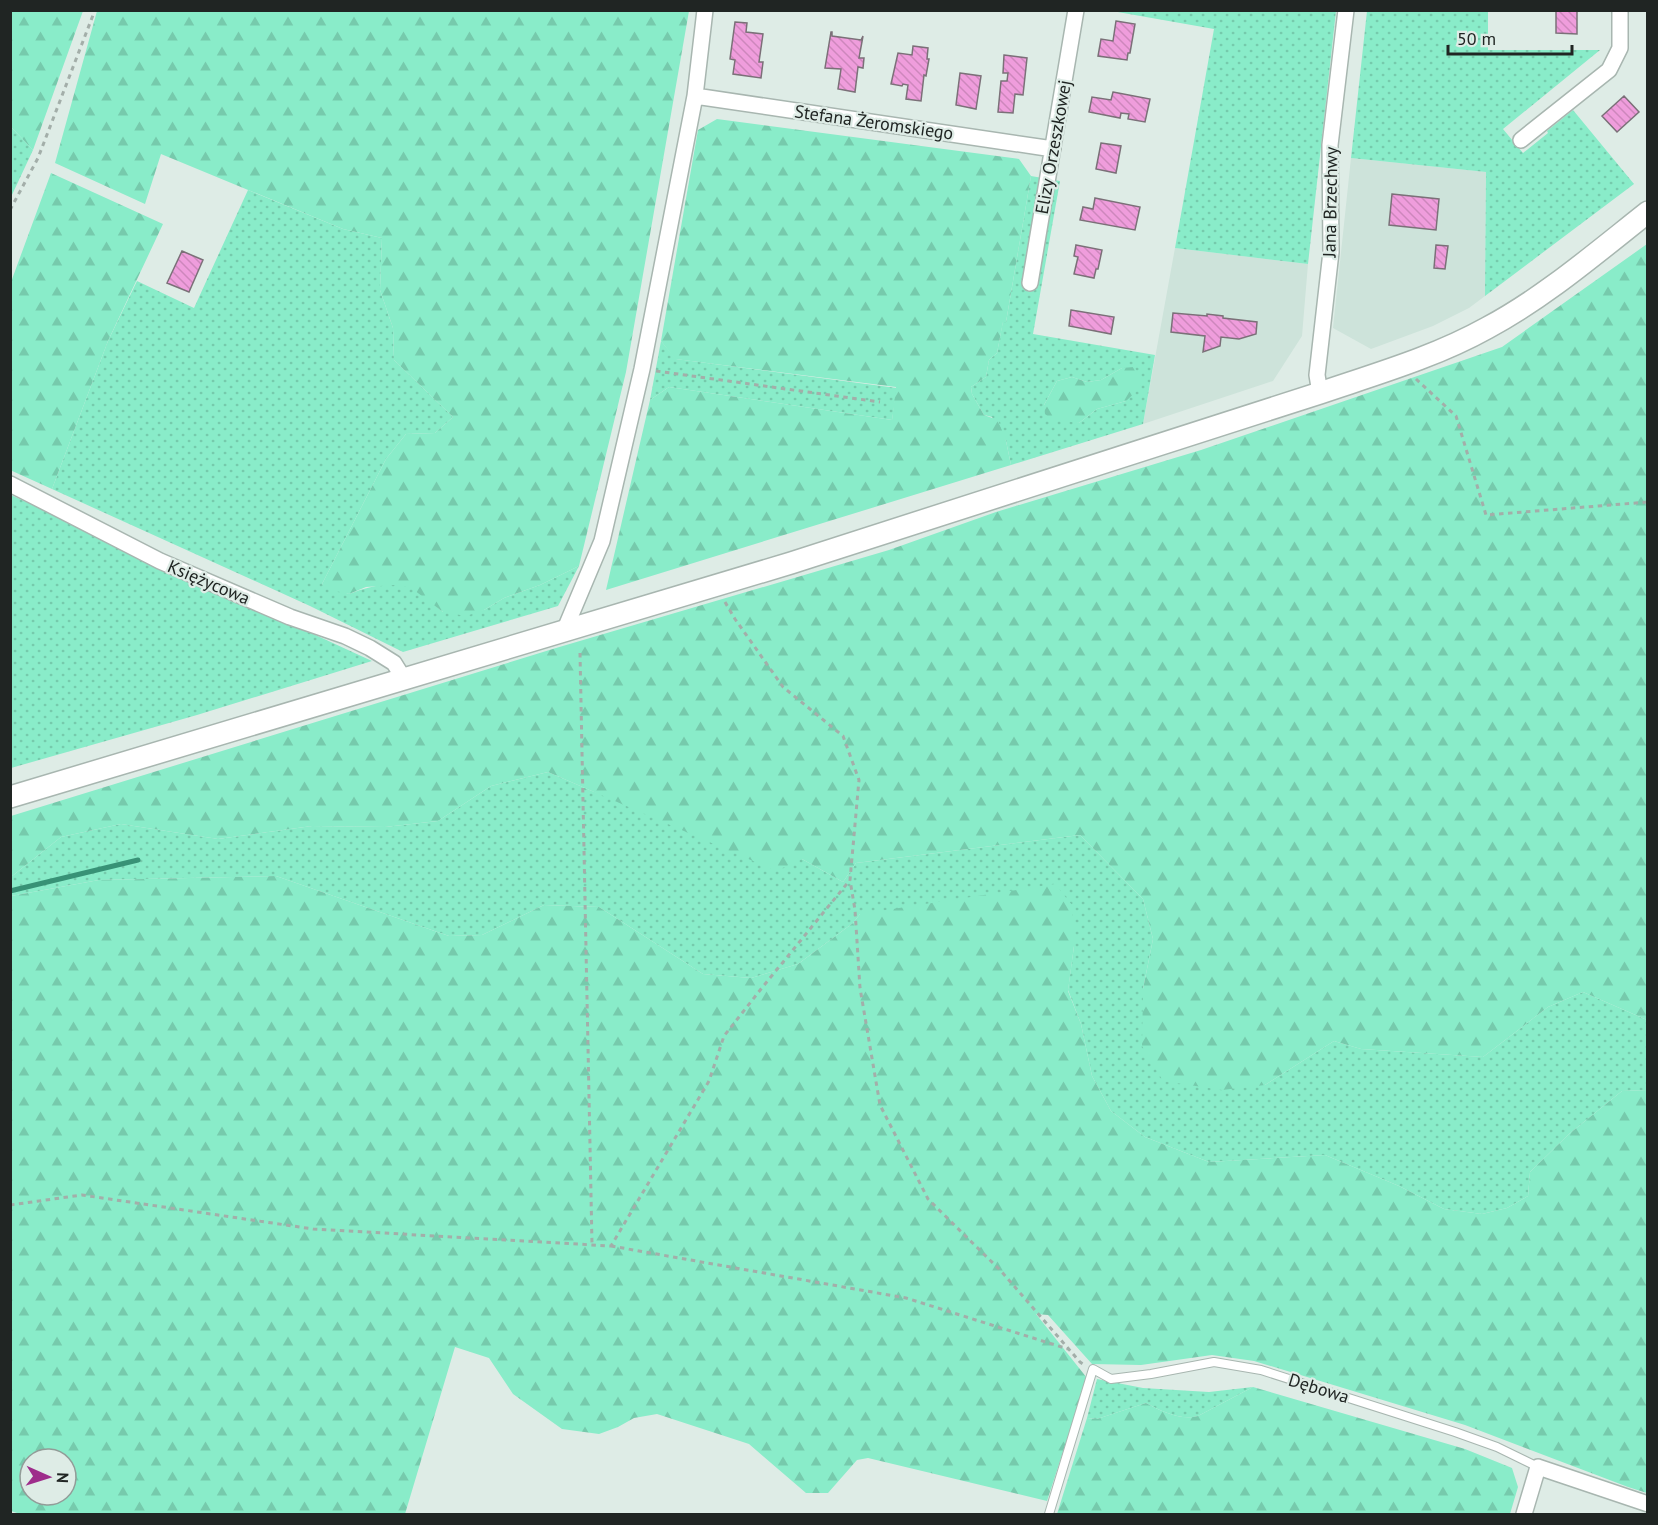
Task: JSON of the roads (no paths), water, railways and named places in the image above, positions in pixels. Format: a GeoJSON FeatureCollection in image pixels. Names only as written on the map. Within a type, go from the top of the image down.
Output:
{"type":"FeatureCollection","features":[{"type":"Feature","properties":{"kind":"street"},"geometry":{"type":"LineString","coordinates":[[565,629],[602,541],[642,369],[695,96],[705,10]]}},
{"type":"Feature","properties":{"kind":"street","name":"Elizy Orzeszkowej"},"geometry":{"type":"LineString","coordinates":[[1030,283],[1076,10]]}},
{"type":"Feature","properties":{"kind":"street","name":"Jana Brzechwy"},"geometry":{"type":"LineString","coordinates":[[1320,393],[1317,375],[1330,252],[1330,145],[1346,10]]}},
{"type":"Feature","properties":{"kind":"street"},"geometry":{"type":"LineString","coordinates":[[1521,140],[1609,70],[1620,48],[1620,10]]}},
{"type":"Feature","properties":{"kind":"street","name":"Stefana Żeromskiego"},"geometry":{"type":"LineString","coordinates":[[695,96],[1053,149]]}},
{"type":"Feature","properties":{"kind":"street"},"geometry":{"type":"LineString","coordinates":[[10,797],[812,556],[1401,366],[1454,345],[1513,314],[1575,270],[1647,212]]}},
{"type":"Feature","properties":{"kind":"street","name":"Księżycowa"},"geometry":{"type":"LineString","coordinates":[[10,484],[160,561],[290,617],[345,636],[370,648],[394,663],[404,679]]}},
{"type":"Feature","properties":{"kind":"street"},"geometry":{"type":"LineString","coordinates":[[1524,1515],[1538,1467]]}},
{"type":"Feature","properties":{"kind":"street","name":"Dębowa"},"geometry":{"type":"LineString","coordinates":[[1538,1467],[1647,1504]]}},
{"type":"Feature","properties":{"kind":"lane","name":"Dębowa"},"geometry":{"type":"LineString","coordinates":[[1049,1515],[1093,1369],[1111,1379],[1214,1362],[1261,1370],[1455,1432],[1497,1447],[1538,1467]]}},
{"type":"Feature","properties":{"kind":"waterway"},"geometry":{"type":"LineString","coordinates":[[10,891],[138,860]]}}]}
